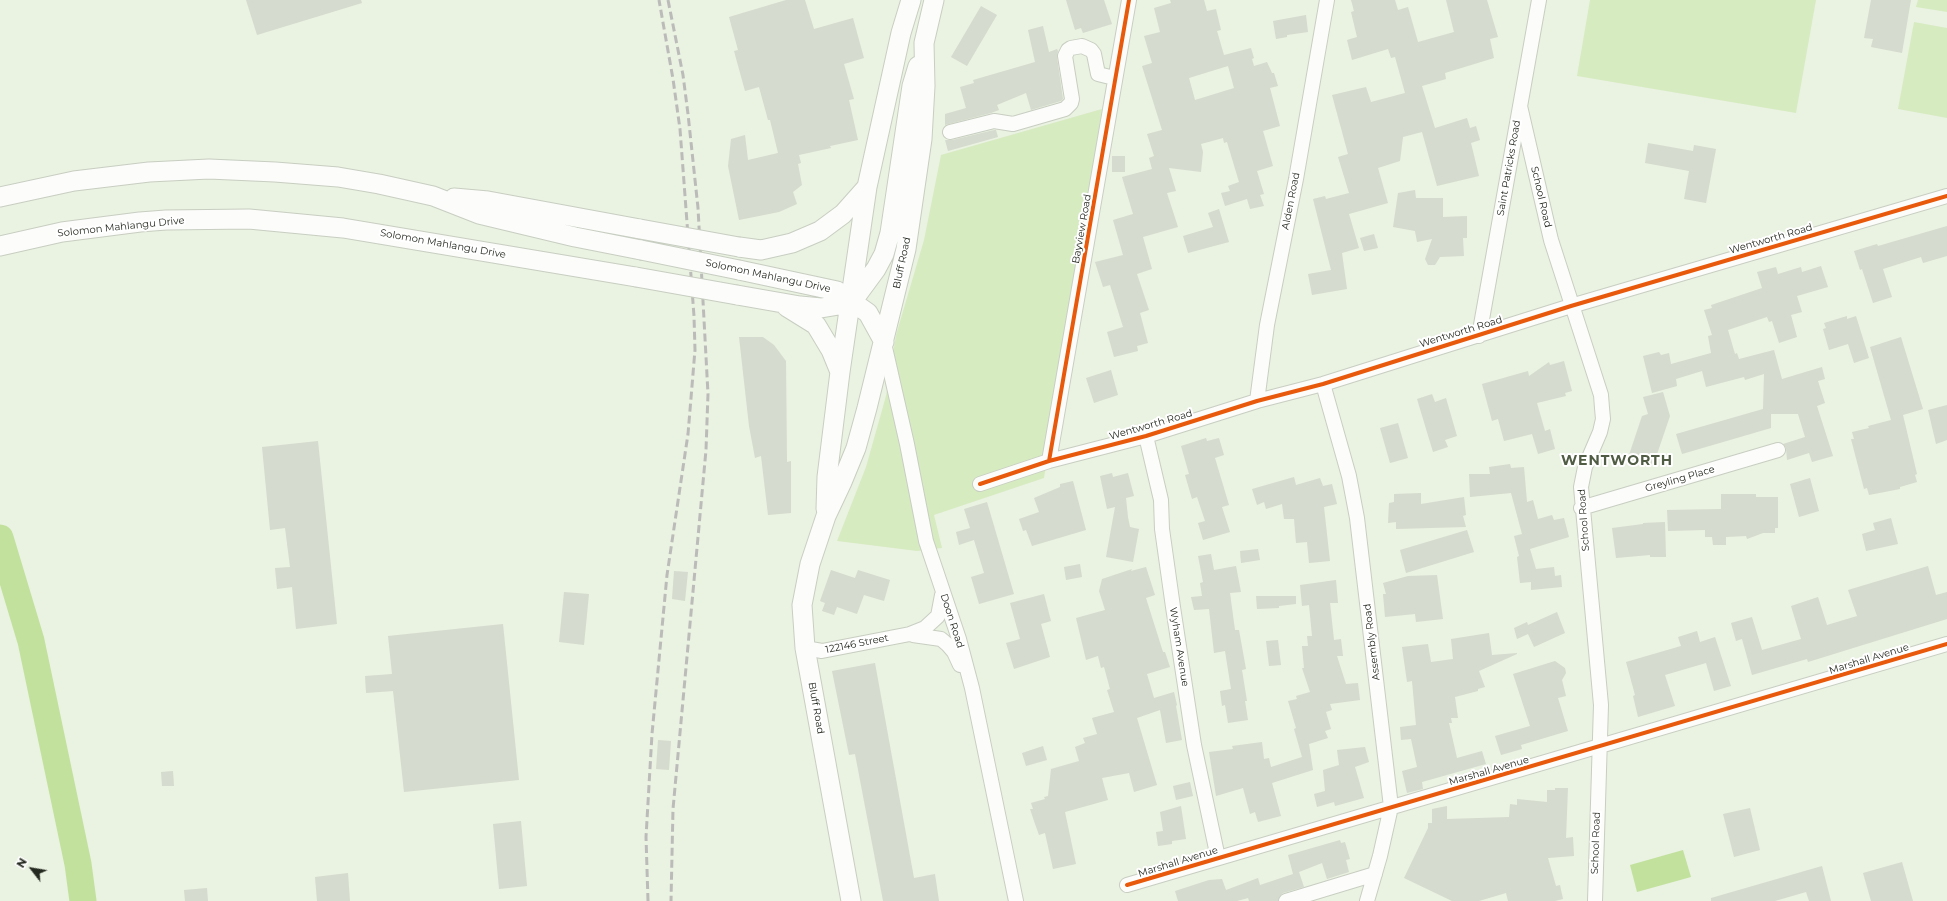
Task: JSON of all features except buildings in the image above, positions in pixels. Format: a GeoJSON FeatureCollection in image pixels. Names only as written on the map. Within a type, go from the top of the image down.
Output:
{"type":"FeatureCollection","features":[{"type":"Feature","properties":{"kind":"main road","name":"Bluff Road"},"geometry":{"type":"LineString","coordinates":[[826,516],[827,477],[840,372],[852,303],[856,252],[867,187],[894,62],[911,0]]}},
{"type":"Feature","properties":{"kind":"main road","name":"Bluff Road"},"geometry":{"type":"LineString","coordinates":[[851,901],[804,648],[802,617],[805,584],[826,516],[856,448],[884,342],[906,249],[918,174],[925,86],[924,44],[934,0]]}},
{"type":"Feature","properties":{"kind":"main road"},"geometry":{"type":"LineString","coordinates":[[884,342],[868,313],[852,303],[876,269],[884,254],[890,233],[912,86],[924,44]]}},
{"type":"Feature","properties":{"kind":"main road","name":"Solomon Mahlangu Drive"},"geometry":{"type":"LineString","coordinates":[[0,197],[74,181],[149,172],[209,169],[338,178],[433,196],[479,214],[575,237],[837,291],[852,303]]}},
{"type":"Feature","properties":{"kind":"main road"},"geometry":{"type":"LineString","coordinates":[[433,196],[488,201],[761,250],[786,244],[820,231],[843,214],[867,187]]}},
{"type":"Feature","properties":{"kind":"main road","name":"Solomon Mahlangu Drive"},"geometry":{"type":"LineString","coordinates":[[0,246],[62,232],[140,222],[249,219],[350,229],[800,306],[821,308],[852,303]]}},
{"type":"Feature","properties":{"kind":"main road"},"geometry":{"type":"LineString","coordinates":[[779,302],[816,325],[831,350],[840,372]]}},
{"type":"Feature","properties":{"kind":"street","name":"Bayview Road"},"geometry":{"type":"LineString","coordinates":[[1049,461],[1128,0]]}},
{"type":"Feature","properties":{"kind":"street","name":"Alden Road"},"geometry":{"type":"LineString","coordinates":[[1257,401],[1267,325],[1296,179],[1327,0]]}},
{"type":"Feature","properties":{"kind":"street","name":"Saint Patricks Road"},"geometry":{"type":"LineString","coordinates":[[1479,336],[1539,0]]}},
{"type":"Feature","properties":{"kind":"street"},"geometry":{"type":"LineString","coordinates":[[950,132],[994,121],[1013,124],[1065,109],[1071,104],[1072,99],[1065,56],[1071,48],[1082,46],[1091,50],[1094,54],[1098,74],[1114,78]]}},
{"type":"Feature","properties":{"kind":"street","name":"School Road"},"geometry":{"type":"LineString","coordinates":[[1520,106],[1551,240],[1601,396],[1603,420],[1600,432],[1585,468],[1581,487],[1600,705],[1595,901]]}},
{"type":"Feature","properties":{"kind":"street","name":"Wentworth Road"},"geometry":{"type":"LineString","coordinates":[[980,484],[1049,461],[1146,436],[1257,401],[1323,384],[1571,306],[1947,196]]}},
{"type":"Feature","properties":{"kind":"street","name":"Doon Road"},"geometry":{"type":"LineString","coordinates":[[884,342],[907,444],[926,541],[959,639],[972,688],[1016,901]]}},
{"type":"Feature","properties":{"kind":"street","name":"Assembly Road"},"geometry":{"type":"LineString","coordinates":[[1323,384],[1349,476],[1357,518],[1391,807],[1367,901]]}},
{"type":"Feature","properties":{"kind":"street","name":"Wyham Avenue"},"geometry":{"type":"LineString","coordinates":[[1146,436],[1161,500],[1162,528],[1194,745],[1218,858]]}},
{"type":"Feature","properties":{"kind":"street","name":"Greyling Place"},"geometry":{"type":"LineString","coordinates":[[1582,508],[1778,450]]}},
{"type":"Feature","properties":{"kind":"street","name":"122146 Street"},"geometry":{"type":"LineString","coordinates":[[804,648],[822,651],[910,634],[926,628],[933,623],[941,608],[942,592]]}},
{"type":"Feature","properties":{"kind":"street","name":"122146 Street"},"geometry":{"type":"LineString","coordinates":[[910,634],[941,639],[948,645],[972,688]]}},
{"type":"Feature","properties":{"kind":"street","name":"Marshall Avenue"},"geometry":{"type":"LineString","coordinates":[[1128,885],[1391,807],[1599,748],[1947,644]]}},
{"type":"Feature","properties":{"kind":"street"},"geometry":{"type":"LineString","coordinates":[[1286,901],[1375,874]]}},
{"type":"Feature","properties":{"kind":"shaded area"},"geometry":{"type":"Polygon","coordinates":[[[1590,0],[1816,0],[1796,113],[1577,76],[1590,0]]]}},
{"type":"Feature","properties":{"kind":"shaded area"},"geometry":{"type":"Polygon","coordinates":[[[1918,0],[1947,0],[1947,12],[1916,7],[1918,0]]]}},
{"type":"Feature","properties":{"kind":"shaded area"},"geometry":{"type":"Polygon","coordinates":[[[1914,22],[1947,28],[1947,118],[1898,109],[1914,22]]]}},
{"type":"Feature","properties":{"kind":"shaded area"},"geometry":{"type":"Polygon","coordinates":[[[1102,109],[1044,478],[934,515],[942,548],[917,551],[837,541],[866,467],[886,396],[896,335],[924,240],[941,155],[1102,109]]]}},
{"type":"Feature","properties":{"kind":"shaded area"},"geometry":{"type":"Polygon","coordinates":[[[1683,850],[1691,877],[1637,892],[1630,865],[1683,850]]]}},
{"type":"Feature","properties":{"kind":"waterway"},"geometry":{"type":"LineString","coordinates":[[0,538],[31,641],[78,864],[83,901]]}},
{"type":"Feature","properties":{"kind":"railway"},"geometry":{"type":"LineString","coordinates":[[648,901],[646,837],[652,734],[667,575],[688,434],[695,350],[694,316],[680,129],[659,0]]}},
{"type":"Feature","properties":{"kind":"railway"},"geometry":{"type":"LineString","coordinates":[[668,0],[683,75],[698,208],[708,394],[706,450],[673,809],[671,901]]}},
{"type":"Feature","properties":{"kind":"cycle path"},"geometry":{"type":"LineString","coordinates":[[1049,461],[1129,0]]}},
{"type":"Feature","properties":{"kind":"cycle path"},"geometry":{"type":"LineString","coordinates":[[980,484],[1049,461],[1146,436],[1257,401],[1323,384],[1571,306],[1947,196]]}},
{"type":"Feature","properties":{"kind":"cycle path"},"geometry":{"type":"LineString","coordinates":[[1127,885],[1947,644]]}},
{"type":"Feature","properties":{"kind":"district","name":"WENTWORTH"},"geometry":{"type":"Point","coordinates":[1617,461]}}]}
